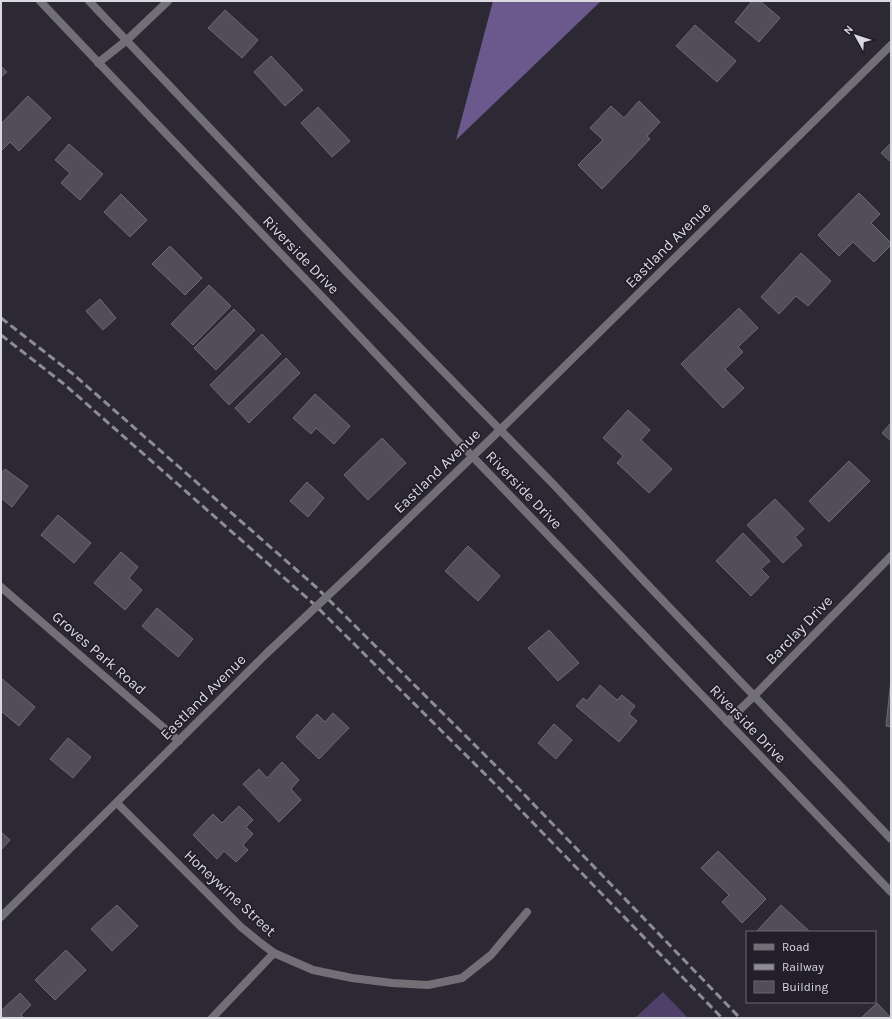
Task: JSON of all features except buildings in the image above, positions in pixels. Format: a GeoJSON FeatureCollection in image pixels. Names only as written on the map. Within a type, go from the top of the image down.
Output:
{"type":"FeatureCollection","features":[{"type":"Feature","properties":{"kind":"street","name":"Riverside Drive"},"geometry":{"type":"LineString","coordinates":[[40,1],[329,304],[419,401],[891,892]]}},
{"type":"Feature","properties":{"kind":"street","name":"Riverside Drive"},"geometry":{"type":"LineString","coordinates":[[89,1],[355,281],[556,487],[891,839]]}},
{"type":"Feature","properties":{"kind":"street"},"geometry":{"type":"LineString","coordinates":[[98,63],[127,40],[168,1]]}},
{"type":"Feature","properties":{"kind":"street","name":"Eastland Avenue"},"geometry":{"type":"LineString","coordinates":[[1,917],[267,653],[500,429],[891,45]]}},
{"type":"Feature","properties":{"kind":"street","name":"Barclay Drive"},"geometry":{"type":"LineString","coordinates":[[727,722],[891,556]]}},
{"type":"Feature","properties":{"kind":"street","name":"Groves Park Road"},"geometry":{"type":"LineString","coordinates":[[1,587],[179,741]]}},
{"type":"Feature","properties":{"kind":"street","name":"Honeywine Street"},"geometry":{"type":"LineString","coordinates":[[117,803],[241,927],[274,953],[313,970],[358,979],[428,985],[462,978],[491,955],[527,912]]}},
{"type":"Feature","properties":{"kind":"street"},"geometry":{"type":"LineString","coordinates":[[212,1018],[274,953]]}},
{"type":"Feature","properties":{"kind":"shaded area"},"geometry":{"type":"Polygon","coordinates":[[[493,1],[601,1],[456,140],[493,1]]]}},
{"type":"Feature","properties":{"kind":"shaded area"},"geometry":{"type":"Polygon","coordinates":[[[663,992],[688,1018],[635,1018],[663,992]]]}},
{"type":"Feature","properties":{"kind":"railway"},"geometry":{"type":"LineString","coordinates":[[1,318],[73,374],[316,587],[516,786],[740,1018]]}},
{"type":"Feature","properties":{"kind":"railway"},"geometry":{"type":"LineString","coordinates":[[1,335],[64,384],[315,605],[508,797],[722,1018]]}}]}
